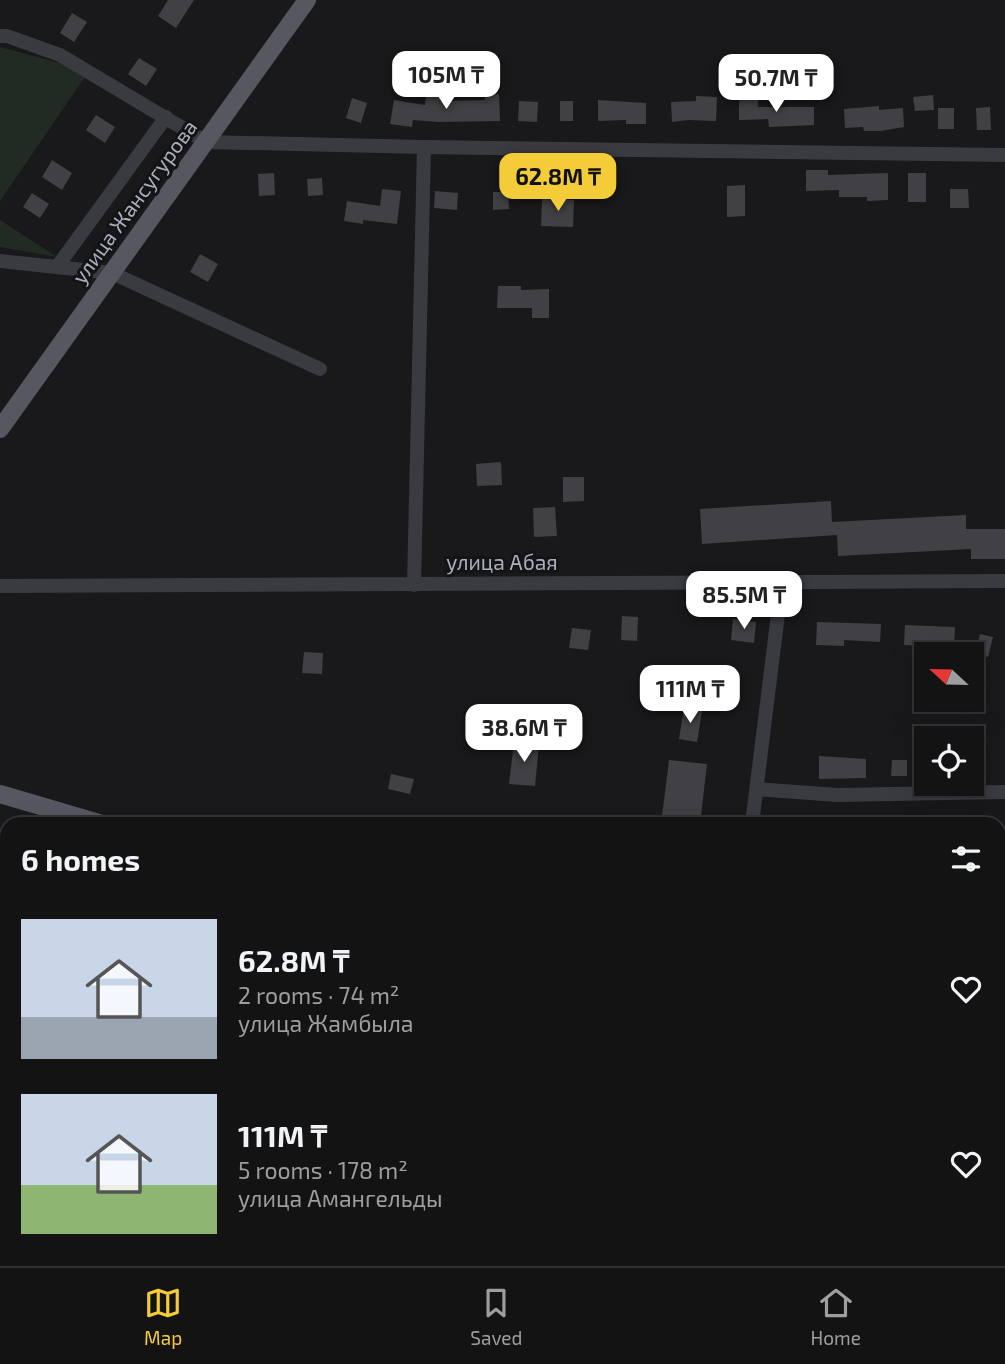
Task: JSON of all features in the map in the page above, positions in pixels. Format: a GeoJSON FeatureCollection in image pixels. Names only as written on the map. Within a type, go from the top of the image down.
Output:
{"type":"FeatureCollection","features":[{"type":"Feature","properties":{"kind":"main road","name":"улица Жансугурова"},"geometry":{"type":"LineString","coordinates":[[0,429],[307,0]]}},
{"type":"Feature","properties":{"kind":"main road"},"geometry":{"type":"LineString","coordinates":[[0,794],[78,817]]}},
{"type":"Feature","properties":{"kind":"street"},"geometry":{"type":"LineString","coordinates":[[2,33],[60,55],[206,142],[1005,155]]}},
{"type":"Feature","properties":{"kind":"street"},"geometry":{"type":"LineString","coordinates":[[57,267],[166,117]]}},
{"type":"Feature","properties":{"kind":"street"},"geometry":{"type":"LineString","coordinates":[[414,585],[424,147]]}},
{"type":"Feature","properties":{"kind":"street"},"geometry":{"type":"LineString","coordinates":[[0,261],[112,273],[320,369]]}},
{"type":"Feature","properties":{"kind":"street","name":"улица Абая"},"geometry":{"type":"LineString","coordinates":[[0,586],[1005,581]]}},
{"type":"Feature","properties":{"kind":"street"},"geometry":{"type":"LineString","coordinates":[[753,817],[782,582]]}},
{"type":"Feature","properties":{"kind":"street"},"geometry":{"type":"LineString","coordinates":[[756,789],[837,795],[1005,792]]}},
{"type":"Feature","properties":{"kind":"shaded area"},"geometry":{"type":"Polygon","coordinates":[[[0,47],[89,71],[0,201],[0,47]]]}},
{"type":"Feature","properties":{"kind":"shaded area"},"geometry":{"type":"Polygon","coordinates":[[[0,220],[57,257],[0,247],[0,220]]]}},
{"type":"Feature","properties":{"kind":"building"},"geometry":{"type":"Polygon","coordinates":[[[168,0],[194,0],[176,28],[158,16],[168,0]]]}},
{"type":"Feature","properties":{"kind":"building"},"geometry":{"type":"Polygon","coordinates":[[[72,13],[87,22],[74,42],[60,33],[72,13]]]}},
{"type":"Feature","properties":{"kind":"building"},"geometry":{"type":"Polygon","coordinates":[[[139,58],[157,69],[146,86],[128,74],[139,58]]]}},
{"type":"Feature","properties":{"kind":"building"},"geometry":{"type":"Polygon","coordinates":[[[426,94],[441,95],[440,101],[485,100],[485,95],[499,94],[500,121],[413,120],[412,127],[390,124],[394,100],[425,105],[426,94]]]}},
{"type":"Feature","properties":{"kind":"building"},"geometry":{"type":"Polygon","coordinates":[[[933,95],[934,110],[915,111],[913,97],[933,95]]]}},
{"type":"Feature","properties":{"kind":"building"},"geometry":{"type":"Polygon","coordinates":[[[696,96],[717,97],[716,121],[672,122],[671,102],[696,101],[696,96]]]}},
{"type":"Feature","properties":{"kind":"building"},"geometry":{"type":"Polygon","coordinates":[[[352,98],[367,103],[361,123],[346,118],[352,98]]]}},
{"type":"Feature","properties":{"kind":"building"},"geometry":{"type":"Polygon","coordinates":[[[758,98],[758,107],[814,107],[814,125],[769,127],[768,119],[739,120],[739,99],[758,98]]]}},
{"type":"Feature","properties":{"kind":"building"},"geometry":{"type":"Polygon","coordinates":[[[598,100],[646,103],[646,124],[626,124],[626,120],[598,121],[598,100]]]}},
{"type":"Feature","properties":{"kind":"building"},"geometry":{"type":"Polygon","coordinates":[[[519,101],[538,102],[537,122],[518,121],[519,101]]]}},
{"type":"Feature","properties":{"kind":"building"},"geometry":{"type":"Polygon","coordinates":[[[560,101],[573,101],[573,121],[560,121],[560,101]]]}},
{"type":"Feature","properties":{"kind":"building"},"geometry":{"type":"Polygon","coordinates":[[[879,106],[879,110],[903,108],[904,127],[880,131],[864,131],[863,127],[845,128],[844,109],[879,106]]]}},
{"type":"Feature","properties":{"kind":"building"},"geometry":{"type":"Polygon","coordinates":[[[990,107],[991,130],[977,130],[976,108],[990,107]]]}},
{"type":"Feature","properties":{"kind":"building"},"geometry":{"type":"Polygon","coordinates":[[[938,108],[954,108],[954,129],[938,129],[938,108]]]}},
{"type":"Feature","properties":{"kind":"building"},"geometry":{"type":"Polygon","coordinates":[[[96,115],[115,127],[105,143],[86,130],[96,115]]]}},
{"type":"Feature","properties":{"kind":"building"},"geometry":{"type":"Polygon","coordinates":[[[52,160],[72,173],[62,190],[42,177],[52,160]]]}},
{"type":"Feature","properties":{"kind":"building"},"geometry":{"type":"Polygon","coordinates":[[[806,170],[828,170],[828,175],[888,173],[888,200],[867,201],[867,197],[839,197],[839,190],[806,191],[806,170]]]}},
{"type":"Feature","properties":{"kind":"building"},"geometry":{"type":"Polygon","coordinates":[[[274,173],[275,195],[259,196],[258,174],[274,173]]]}},
{"type":"Feature","properties":{"kind":"building"},"geometry":{"type":"Polygon","coordinates":[[[908,173],[926,173],[926,202],[908,202],[908,173]]]}},
{"type":"Feature","properties":{"kind":"building"},"geometry":{"type":"Polygon","coordinates":[[[322,178],[323,195],[308,196],[307,179],[322,178]]]}},
{"type":"Feature","properties":{"kind":"building"},"geometry":{"type":"Polygon","coordinates":[[[745,185],[745,216],[727,217],[727,186],[745,185]]]}},
{"type":"Feature","properties":{"kind":"building"},"geometry":{"type":"Polygon","coordinates":[[[382,189],[401,191],[397,224],[344,221],[347,201],[380,206],[382,189]]]}},
{"type":"Feature","properties":{"kind":"building"},"geometry":{"type":"Polygon","coordinates":[[[950,189],[968,189],[969,208],[950,208],[950,189]]]}},
{"type":"Feature","properties":{"kind":"building"},"geometry":{"type":"Polygon","coordinates":[[[435,191],[458,193],[457,210],[434,208],[435,191]]]}},
{"type":"Feature","properties":{"kind":"building"},"geometry":{"type":"Polygon","coordinates":[[[493,192],[508,192],[509,209],[493,210],[493,192]]]}},
{"type":"Feature","properties":{"kind":"building"},"geometry":{"type":"Polygon","coordinates":[[[32,193],[49,204],[40,218],[23,207],[32,193]]]}},
{"type":"Feature","properties":{"kind":"building"},"geometry":{"type":"Polygon","coordinates":[[[542,199],[574,200],[573,227],[541,226],[542,199]]]}},
{"type":"Feature","properties":{"kind":"building"},"geometry":{"type":"Polygon","coordinates":[[[200,254],[218,264],[208,282],[190,272],[200,254]]]}},
{"type":"Feature","properties":{"kind":"building"},"geometry":{"type":"Polygon","coordinates":[[[498,286],[521,286],[521,290],[549,289],[549,318],[532,318],[532,308],[497,308],[498,286]]]}},
{"type":"Feature","properties":{"kind":"building"},"geometry":{"type":"Polygon","coordinates":[[[501,462],[502,485],[477,486],[476,464],[501,462]]]}},
{"type":"Feature","properties":{"kind":"building"},"geometry":{"type":"Polygon","coordinates":[[[563,477],[584,477],[584,501],[563,502],[563,477]]]}},
{"type":"Feature","properties":{"kind":"building"},"geometry":{"type":"Polygon","coordinates":[[[831,501],[832,522],[966,515],[966,529],[1005,529],[1005,559],[971,559],[971,549],[838,556],[837,535],[702,544],[700,509],[831,501]]]}},
{"type":"Feature","properties":{"kind":"building"},"geometry":{"type":"Polygon","coordinates":[[[555,507],[557,536],[534,537],[533,508],[555,507]]]}},
{"type":"Feature","properties":{"kind":"building"},"geometry":{"type":"Polygon","coordinates":[[[622,616],[638,617],[637,641],[621,640],[622,616]]]}},
{"type":"Feature","properties":{"kind":"building"},"geometry":{"type":"Polygon","coordinates":[[[733,619],[756,622],[754,643],[731,640],[733,619]]]}},
{"type":"Feature","properties":{"kind":"building"},"geometry":{"type":"Polygon","coordinates":[[[817,622],[881,624],[880,642],[844,640],[844,646],[816,645],[817,622]]]}},
{"type":"Feature","properties":{"kind":"building"},"geometry":{"type":"Polygon","coordinates":[[[905,625],[955,627],[954,642],[914,642],[914,645],[904,645],[905,625]]]}},
{"type":"Feature","properties":{"kind":"building"},"geometry":{"type":"Polygon","coordinates":[[[572,628],[591,630],[588,650],[569,648],[572,628]]]}},
{"type":"Feature","properties":{"kind":"building"},"geometry":{"type":"Polygon","coordinates":[[[980,634],[993,637],[988,657],[984,656],[984,642],[978,642],[980,634]]]}},
{"type":"Feature","properties":{"kind":"building"},"geometry":{"type":"Polygon","coordinates":[[[304,652],[323,653],[322,674],[302,673],[304,652]]]}},
{"type":"Feature","properties":{"kind":"building"},"geometry":{"type":"Polygon","coordinates":[[[684,708],[702,711],[697,742],[679,739],[684,708]]]}},
{"type":"Feature","properties":{"kind":"building"},"geometry":{"type":"Polygon","coordinates":[[[514,742],[539,744],[535,786],[509,784],[514,742]]]}},
{"type":"Feature","properties":{"kind":"building"},"geometry":{"type":"Polygon","coordinates":[[[819,756],[866,759],[866,778],[819,779],[819,756]]]}},
{"type":"Feature","properties":{"kind":"building"},"geometry":{"type":"Polygon","coordinates":[[[669,760],[707,764],[701,817],[662,817],[669,760]]]}},
{"type":"Feature","properties":{"kind":"building"},"geometry":{"type":"Polygon","coordinates":[[[892,760],[907,760],[907,776],[891,776],[892,760]]]}},
{"type":"Feature","properties":{"kind":"building"},"geometry":{"type":"Polygon","coordinates":[[[391,774],[414,779],[410,794],[388,789],[391,774]]]}}]}
